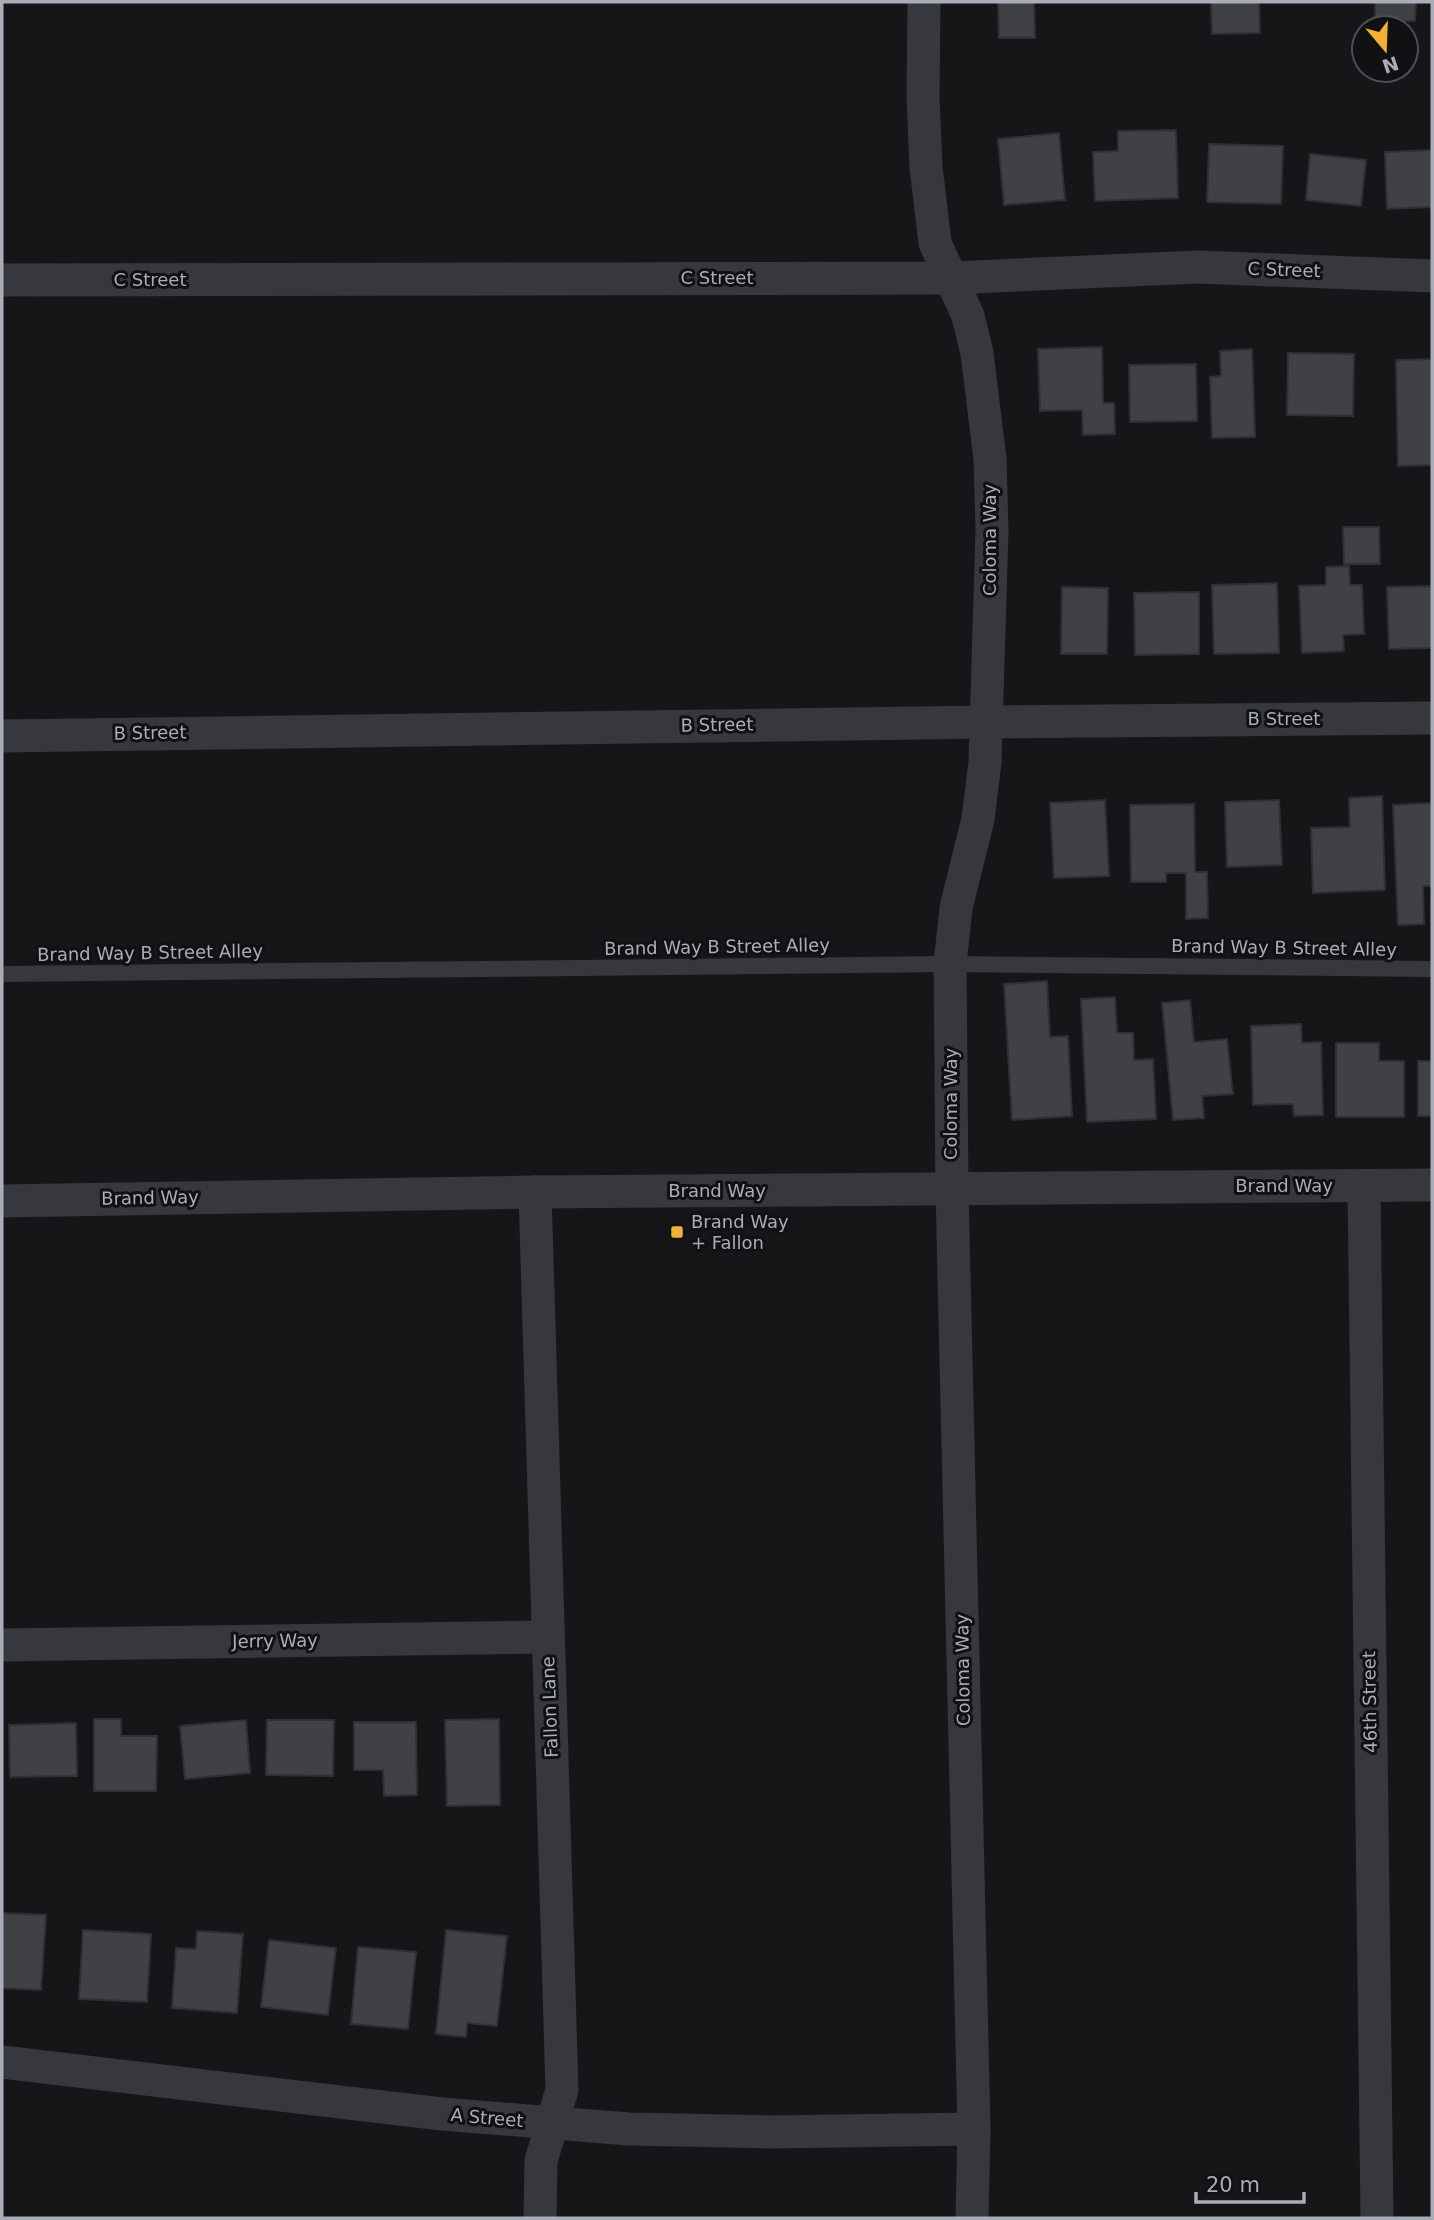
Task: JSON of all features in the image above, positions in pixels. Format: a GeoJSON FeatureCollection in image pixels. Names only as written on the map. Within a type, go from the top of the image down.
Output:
{"type":"FeatureCollection","features":[{"type":"Feature","properties":{"kind":"street","name":"Coloma Way"},"geometry":{"type":"LineString","coordinates":[[924,2],[923,97],[926,167],[936,243],[968,316],[977,353],[990,459],[992,530],[985,762],[978,819],[956,908],[950,964],[952,1189],[974,2129],[972,2218]]}},
{"type":"Feature","properties":{"kind":"street","name":"C Street"},"geometry":{"type":"LineString","coordinates":[[2,280],[951,278],[1198,267],[1432,276]]}},
{"type":"Feature","properties":{"kind":"street","name":"B Street"},"geometry":{"type":"LineString","coordinates":[[2,736],[1432,718]]}},
{"type":"Feature","properties":{"kind":"street","name":"Brand Way"},"geometry":{"type":"LineString","coordinates":[[2,1200],[535,1192],[1432,1185]]}},
{"type":"Feature","properties":{"kind":"street","name":"46th Street"},"geometry":{"type":"LineString","coordinates":[[1364,1186],[1377,2218]]}},
{"type":"Feature","properties":{"kind":"street","name":"Fallon Lane"},"geometry":{"type":"LineString","coordinates":[[535,1192],[562,2090],[541,2161],[540,2218]]}},
{"type":"Feature","properties":{"kind":"street","name":"Jerry Way"},"geometry":{"type":"LineString","coordinates":[[2,1645],[548,1637]]}},
{"type":"Feature","properties":{"kind":"street","name":"A Street"},"geometry":{"type":"LineString","coordinates":[[2,2062],[442,2114],[552,2124],[629,2129],[771,2132],[974,2129]]}},
{"type":"Feature","properties":{"kind":"lane","name":"Brand Way B Street Alley"},"geometry":{"type":"LineString","coordinates":[[2,974],[950,964],[1432,969]]}},
{"type":"Feature","properties":{"kind":"building"},"geometry":{"type":"Polygon","coordinates":[[[998,2],[1034,2],[1035,38],[999,38],[998,2]]]}},
{"type":"Feature","properties":{"kind":"building"},"geometry":{"type":"Polygon","coordinates":[[[1211,2],[1259,2],[1260,33],[1212,34],[1211,2]]]}},
{"type":"Feature","properties":{"kind":"building"},"geometry":{"type":"Polygon","coordinates":[[[1375,2],[1416,2],[1415,14],[1375,14],[1375,2]]]}},
{"type":"Feature","properties":{"kind":"building"},"geometry":{"type":"Polygon","coordinates":[[[1176,130],[1178,198],[1095,201],[1093,152],[1118,151],[1118,131],[1176,130]]]}},
{"type":"Feature","properties":{"kind":"building"},"geometry":{"type":"Polygon","coordinates":[[[1059,133],[1065,200],[1004,205],[998,139],[1059,133]]]}},
{"type":"Feature","properties":{"kind":"building"},"geometry":{"type":"Polygon","coordinates":[[[1209,144],[1283,146],[1281,204],[1207,202],[1209,144]]]}},
{"type":"Feature","properties":{"kind":"building"},"geometry":{"type":"Polygon","coordinates":[[[1432,150],[1432,207],[1387,209],[1385,152],[1432,150]]]}},
{"type":"Feature","properties":{"kind":"building"},"geometry":{"type":"Polygon","coordinates":[[[1310,154],[1366,160],[1361,206],[1306,200],[1310,154]]]}},
{"type":"Feature","properties":{"kind":"building"},"geometry":{"type":"Polygon","coordinates":[[[1102,347],[1103,403],[1114,403],[1115,434],[1083,435],[1082,410],[1040,411],[1038,349],[1102,347]]]}},
{"type":"Feature","properties":{"kind":"building"},"geometry":{"type":"Polygon","coordinates":[[[1252,349],[1255,437],[1212,438],[1210,377],[1221,376],[1220,351],[1252,349]]]}},
{"type":"Feature","properties":{"kind":"building"},"geometry":{"type":"Polygon","coordinates":[[[1288,353],[1354,354],[1353,416],[1287,415],[1288,353]]]}},
{"type":"Feature","properties":{"kind":"building"},"geometry":{"type":"Polygon","coordinates":[[[1432,359],[1432,465],[1398,466],[1396,360],[1432,359]]]}},
{"type":"Feature","properties":{"kind":"building"},"geometry":{"type":"Polygon","coordinates":[[[1196,364],[1197,421],[1130,422],[1129,365],[1196,364]]]}},
{"type":"Feature","properties":{"kind":"building"},"geometry":{"type":"Polygon","coordinates":[[[1343,527],[1379,527],[1380,564],[1344,564],[1343,527]]]}},
{"type":"Feature","properties":{"kind":"building"},"geometry":{"type":"Polygon","coordinates":[[[1349,566],[1350,585],[1362,585],[1364,634],[1343,635],[1344,651],[1302,653],[1299,586],[1326,585],[1326,567],[1349,566]]]}},
{"type":"Feature","properties":{"kind":"building"},"geometry":{"type":"Polygon","coordinates":[[[1277,583],[1279,653],[1214,654],[1212,585],[1277,583]]]}},
{"type":"Feature","properties":{"kind":"building"},"geometry":{"type":"Polygon","coordinates":[[[1432,586],[1432,648],[1389,649],[1387,587],[1432,586]]]}},
{"type":"Feature","properties":{"kind":"building"},"geometry":{"type":"Polygon","coordinates":[[[1062,587],[1108,588],[1107,654],[1061,654],[1062,587]]]}},
{"type":"Feature","properties":{"kind":"building"},"geometry":{"type":"Polygon","coordinates":[[[1199,592],[1199,654],[1135,655],[1134,593],[1199,592]]]}},
{"type":"Feature","properties":{"kind":"building"},"geometry":{"type":"Polygon","coordinates":[[[1382,796],[1385,890],[1313,893],[1311,828],[1350,827],[1349,798],[1382,796]]]}},
{"type":"Feature","properties":{"kind":"building"},"geometry":{"type":"Polygon","coordinates":[[[1105,800],[1109,876],[1054,878],[1050,803],[1105,800]]]}},
{"type":"Feature","properties":{"kind":"building"},"geometry":{"type":"Polygon","coordinates":[[[1279,800],[1282,865],[1227,867],[1225,802],[1279,800]]]}},
{"type":"Feature","properties":{"kind":"building"},"geometry":{"type":"Polygon","coordinates":[[[1432,803],[1432,886],[1423,886],[1424,924],[1398,925],[1393,805],[1432,803]]]}},
{"type":"Feature","properties":{"kind":"building"},"geometry":{"type":"Polygon","coordinates":[[[1194,804],[1195,872],[1207,872],[1208,918],[1186,919],[1186,873],[1166,873],[1166,882],[1131,882],[1130,805],[1194,804]]]}},
{"type":"Feature","properties":{"kind":"building"},"geometry":{"type":"Polygon","coordinates":[[[1047,981],[1050,1037],[1068,1036],[1072,1116],[1012,1120],[1004,984],[1047,981]]]}},
{"type":"Feature","properties":{"kind":"building"},"geometry":{"type":"Polygon","coordinates":[[[1115,997],[1117,1033],[1133,1033],[1134,1060],[1153,1059],[1156,1119],[1087,1122],[1081,999],[1115,997]]]}},
{"type":"Feature","properties":{"kind":"building"},"geometry":{"type":"Polygon","coordinates":[[[1190,1000],[1194,1042],[1227,1039],[1233,1094],[1202,1096],[1204,1118],[1173,1120],[1162,1003],[1190,1000]]]}},
{"type":"Feature","properties":{"kind":"building"},"geometry":{"type":"Polygon","coordinates":[[[1301,1024],[1302,1043],[1321,1042],[1323,1115],[1294,1116],[1293,1104],[1253,1105],[1251,1026],[1301,1024]]]}},
{"type":"Feature","properties":{"kind":"building"},"geometry":{"type":"Polygon","coordinates":[[[1336,1043],[1379,1043],[1379,1061],[1404,1061],[1404,1117],[1336,1117],[1336,1043]]]}},
{"type":"Feature","properties":{"kind":"building"},"geometry":{"type":"Polygon","coordinates":[[[1418,1061],[1432,1061],[1432,1116],[1418,1116],[1418,1061]]]}},
{"type":"Feature","properties":{"kind":"building"},"geometry":{"type":"Polygon","coordinates":[[[94,1719],[121,1719],[121,1736],[157,1736],[156,1791],[94,1791],[94,1719]]]}},
{"type":"Feature","properties":{"kind":"building"},"geometry":{"type":"Polygon","coordinates":[[[499,1719],[500,1805],[447,1806],[445,1720],[499,1719]]]}},
{"type":"Feature","properties":{"kind":"building"},"geometry":{"type":"Polygon","coordinates":[[[246,1720],[250,1773],[185,1779],[180,1726],[246,1720]]]}},
{"type":"Feature","properties":{"kind":"building"},"geometry":{"type":"Polygon","coordinates":[[[267,1720],[334,1720],[333,1776],[266,1775],[267,1720]]]}},
{"type":"Feature","properties":{"kind":"building"},"geometry":{"type":"Polygon","coordinates":[[[354,1722],[416,1722],[417,1795],[384,1796],[383,1770],[354,1770],[354,1722]]]}},
{"type":"Feature","properties":{"kind":"building"},"geometry":{"type":"Polygon","coordinates":[[[76,1723],[77,1776],[10,1777],[9,1725],[76,1723]]]}},
{"type":"Feature","properties":{"kind":"building"},"geometry":{"type":"Polygon","coordinates":[[[2,1913],[46,1915],[41,1990],[2,1988],[2,1913]]]}},
{"type":"Feature","properties":{"kind":"building"},"geometry":{"type":"Polygon","coordinates":[[[83,1930],[151,1934],[147,2002],[79,1999],[83,1930]]]}},
{"type":"Feature","properties":{"kind":"building"},"geometry":{"type":"Polygon","coordinates":[[[446,1930],[507,1936],[497,2026],[467,2023],[466,2037],[436,2034],[446,1930]]]}},
{"type":"Feature","properties":{"kind":"building"},"geometry":{"type":"Polygon","coordinates":[[[197,1931],[243,1934],[237,2013],[172,2008],[176,1948],[196,1949],[197,1931]]]}},
{"type":"Feature","properties":{"kind":"building"},"geometry":{"type":"Polygon","coordinates":[[[269,1940],[336,1948],[328,2015],[261,2007],[269,1940]]]}},
{"type":"Feature","properties":{"kind":"building"},"geometry":{"type":"Polygon","coordinates":[[[358,1947],[416,1952],[408,2029],[351,2024],[358,1947]]]}},
{"type":"Feature","properties":{"kind":"place","name":"Brand Way + Fallon"},"geometry":{"type":"Point","coordinates":[677,1232]}}]}
